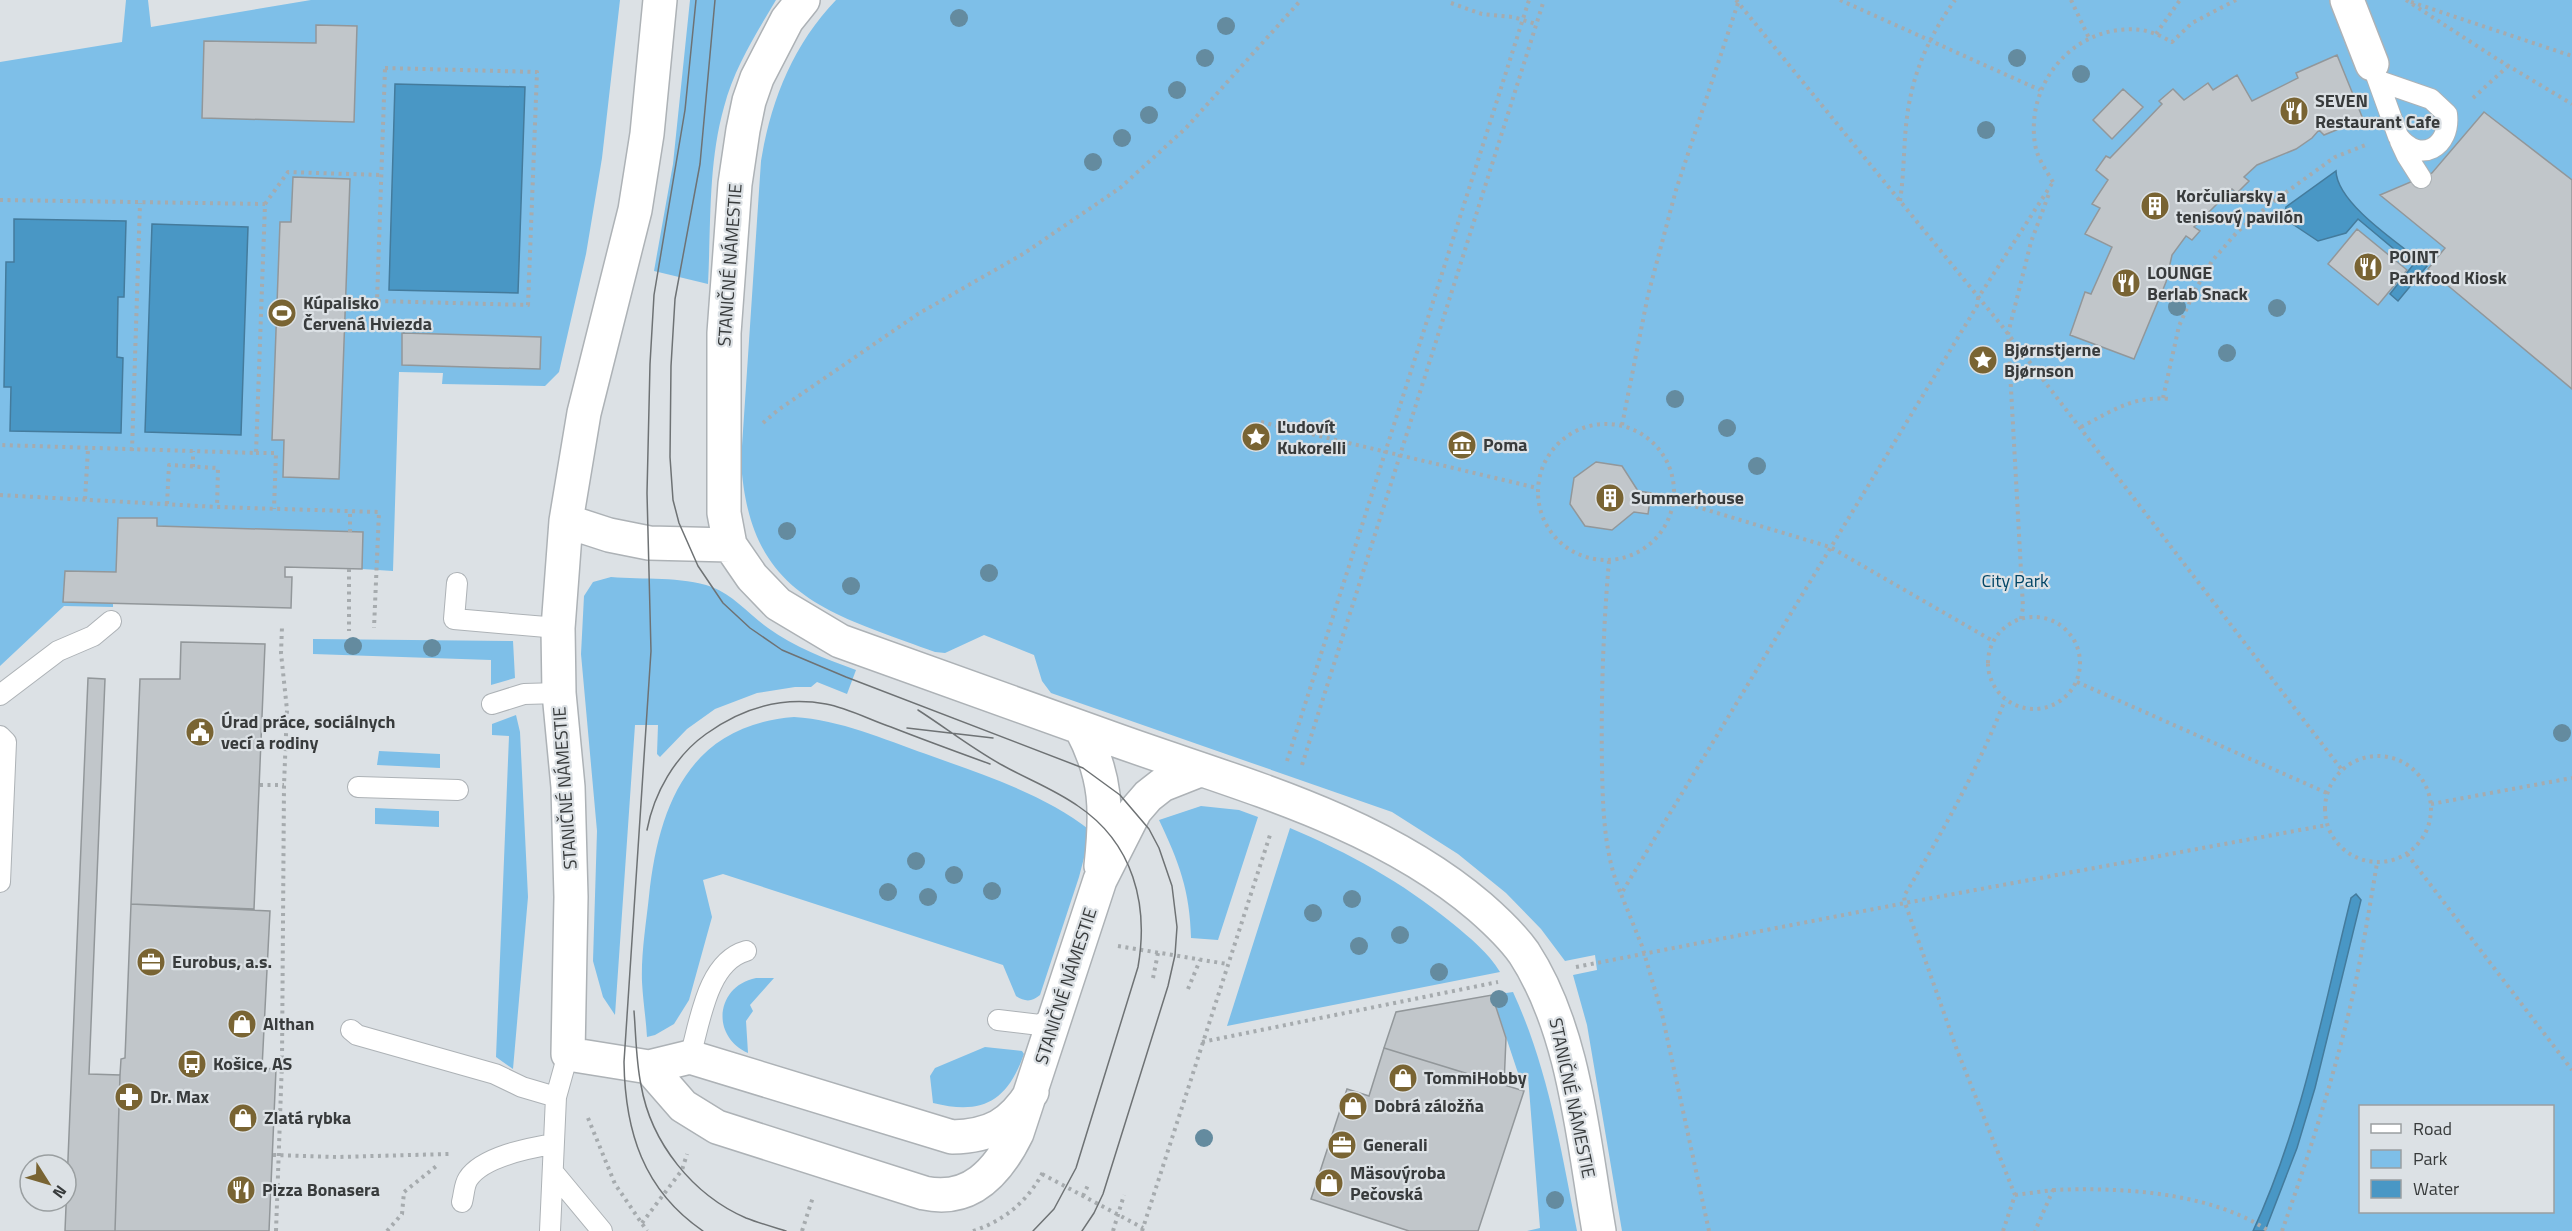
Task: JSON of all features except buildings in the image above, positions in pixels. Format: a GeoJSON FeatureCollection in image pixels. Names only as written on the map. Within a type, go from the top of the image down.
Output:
{"type":"FeatureCollection","features":[{"type":"Feature","properties":{"kind":"street","name":"STANIČNÉ NÁMESTIE"},"geometry":{"type":"LineString","coordinates":[[561,1078],[571,897],[568,788],[559,693],[558,628],[566,521],[584,413],[635,210],[647,134],[660,0]]}},
{"type":"Feature","properties":{"kind":"street","name":"STANIČNÉ NÁMESTIE"},"geometry":{"type":"LineString","coordinates":[[803,0],[787,20],[757,78],[743,129],[735,184],[724,333],[724,513],[730,545],[740,563],[778,604],[840,641],[1281,799],[1396,848],[1428,868],[1491,917],[1522,951],[1551,1003],[1563,1038],[1599,1231]]}},
{"type":"Feature","properties":{"kind":"street"},"geometry":{"type":"LineString","coordinates":[[2347,0],[2376,72]]}},
{"type":"Feature","properties":{"kind":"street"},"geometry":{"type":"LineString","coordinates":[[566,521],[609,535],[649,543],[730,545]]}},
{"type":"Feature","properties":{"kind":"street","name":"STANIČNÉ NÁMESTIE"},"geometry":{"type":"LineString","coordinates":[[1081,728],[1093,750],[1102,782],[1105,805],[1100,880]]}},
{"type":"Feature","properties":{"kind":"street","name":"STANIČNÉ NÁMESTIE"},"geometry":{"type":"LineString","coordinates":[[649,1067],[683,1106],[717,1127],[924,1193],[950,1196],[978,1184],[1000,1164],[1017,1133],[1100,880],[1136,811],[1148,796],[1162,785],[1200,770]]}},
{"type":"Feature","properties":{"kind":"street","name":"STANIČNÉ NÁMESTIE"},"geometry":{"type":"LineString","coordinates":[[690,1057],[952,1137],[981,1134],[1004,1124],[1019,1112],[1032,1092]]}},
{"type":"Feature","properties":{"kind":"street"},"geometry":{"type":"LineString","coordinates":[[561,1078],[649,1067],[690,1057]]}},
{"type":"Feature","properties":{"kind":"lane"},"geometry":{"type":"LineString","coordinates":[[2376,72],[2431,99],[2447,114],[2448,121],[2443,139],[2434,148],[2415,151],[2405,145],[2398,136]]}},
{"type":"Feature","properties":{"kind":"lane"},"geometry":{"type":"LineString","coordinates":[[2376,72],[2398,136],[2421,178]]}},
{"type":"Feature","properties":{"kind":"lane"},"geometry":{"type":"LineString","coordinates":[[457,583],[454,619],[558,628]]}},
{"type":"Feature","properties":{"kind":"lane"},"geometry":{"type":"LineString","coordinates":[[0,695],[58,651],[93,636],[111,621]]}},
{"type":"Feature","properties":{"kind":"lane"},"geometry":{"type":"LineString","coordinates":[[492,704],[524,693],[559,693]]}},
{"type":"Feature","properties":{"kind":"lane"},"geometry":{"type":"LineString","coordinates":[[0,736],[6,742],[0,882]]}},
{"type":"Feature","properties":{"kind":"lane"},"geometry":{"type":"LineString","coordinates":[[358,787],[458,790]]}},
{"type":"Feature","properties":{"kind":"lane"},"geometry":{"type":"LineString","coordinates":[[690,1057],[714,977],[727,960],[747,951]]}},
{"type":"Feature","properties":{"kind":"lane"},"geometry":{"type":"LineString","coordinates":[[998,1020],[1040,1025],[1058,1012]]}},
{"type":"Feature","properties":{"kind":"lane"},"geometry":{"type":"LineString","coordinates":[[351,1030],[357,1035],[495,1074],[522,1087],[561,1078]]}},
{"type":"Feature","properties":{"kind":"lane","name":"STANIČNÉ NÁMESTIE"},"geometry":{"type":"LineString","coordinates":[[550,1231],[553,1144],[561,1078]]}},
{"type":"Feature","properties":{"kind":"lane"},"geometry":{"type":"LineString","coordinates":[[462,1202],[467,1180],[479,1168],[517,1150],[553,1144]]}},
{"type":"Feature","properties":{"kind":"lane"},"geometry":{"type":"LineString","coordinates":[[553,1172],[602,1231]]}},
{"type":"Feature","properties":{"kind":"path"},"geometry":{"type":"LineString","coordinates":[[761,428],[778,410],[918,314],[1023,254],[1120,188],[1186,128],[1301,0]]}},
{"type":"Feature","properties":{"kind":"path"},"geometry":{"type":"LineString","coordinates":[[1042,1174],[1143,1229],[1281,799],[1282,773],[1528,0]]}},
{"type":"Feature","properties":{"kind":"path"},"geometry":{"type":"LineString","coordinates":[[1281,799],[1297,779],[1544,0]]}},
{"type":"Feature","properties":{"kind":"path"},"geometry":{"type":"LineString","coordinates":[[1840,0],[2040,90]]}},
{"type":"Feature","properties":{"kind":"path"},"geometry":{"type":"LineString","coordinates":[[1900,201],[1908,106],[1920,63],[1929,41],[1955,0]]}},
{"type":"Feature","properties":{"kind":"path"},"geometry":{"type":"LineString","coordinates":[[2071,0],[2089,38]]}},
{"type":"Feature","properties":{"kind":"path"},"geometry":{"type":"LineString","coordinates":[[2156,34],[2180,0]]}},
{"type":"Feature","properties":{"kind":"path"},"geometry":{"type":"LineString","coordinates":[[2053,182],[2035,146],[2034,117],[2040,90],[2049,73],[2063,58],[2089,38],[2124,30],[2142,30],[2172,42],[2192,22],[2236,0]]}},
{"type":"Feature","properties":{"kind":"path"},"geometry":{"type":"LineString","coordinates":[[2405,0],[2572,56]]}},
{"type":"Feature","properties":{"kind":"path"},"geometry":{"type":"LineString","coordinates":[[2405,0],[2572,104]]}},
{"type":"Feature","properties":{"kind":"path"},"geometry":{"type":"LineString","coordinates":[[1737,1],[2008,334],[2342,770]]}},
{"type":"Feature","properties":{"kind":"path"},"geometry":{"type":"LineString","coordinates":[[1622,425],[1648,295],[1676,190],[1737,1]]}},
{"type":"Feature","properties":{"kind":"path"},"geometry":{"type":"LineString","coordinates":[[1451,3],[1482,14],[1536,24]]}},
{"type":"Feature","properties":{"kind":"path"},"geometry":{"type":"LineString","coordinates":[[2448,121],[2508,66]]}},
{"type":"Feature","properties":{"kind":"path"},"geometry":{"type":"LineString","coordinates":[[385,68],[537,72],[528,305],[377,301],[381,175],[385,68]]}},
{"type":"Feature","properties":{"kind":"path"},"geometry":{"type":"LineString","coordinates":[[2163,398],[2179,326],[2194,292],[2212,261],[2238,231],[2278,198],[2335,157],[2369,143],[2398,136]]}},
{"type":"Feature","properties":{"kind":"path"},"geometry":{"type":"LineString","coordinates":[[256,453],[265,204],[288,172],[381,175]]}},
{"type":"Feature","properties":{"kind":"path"},"geometry":{"type":"LineString","coordinates":[[1621,894],[1977,306],[1978,298],[2053,182]]}},
{"type":"Feature","properties":{"kind":"path"},"geometry":{"type":"LineString","coordinates":[[2021,619],[2023,607],[2008,334],[2031,242],[2053,182]]}},
{"type":"Feature","properties":{"kind":"path"},"geometry":{"type":"LineString","coordinates":[[0,200],[265,204]]}},
{"type":"Feature","properties":{"kind":"path"},"geometry":{"type":"LineString","coordinates":[[132,451],[140,202]]}},
{"type":"Feature","properties":{"kind":"path"},"geometry":{"type":"LineString","coordinates":[[2081,427],[2130,402],[2153,396],[2171,399]]}},
{"type":"Feature","properties":{"kind":"path"},"geometry":{"type":"LineString","coordinates":[[1261,422],[1537,488]]}},
{"type":"Feature","properties":{"kind":"path"},"geometry":{"type":"LineString","coordinates":[[1599,424],[1622,425],[1640,433],[1656,445],[1667,462],[1673,480],[1674,500],[1669,519],[1659,535],[1645,548],[1628,557],[1609,561],[1586,558],[1565,548],[1549,532],[1540,511],[1537,488],[1543,465],[1556,445],[1575,431],[1599,424]]}},
{"type":"Feature","properties":{"kind":"path"},"geometry":{"type":"LineString","coordinates":[[0,445],[132,451],[276,453],[274,509]]}},
{"type":"Feature","properties":{"kind":"path"},"geometry":{"type":"LineString","coordinates":[[85,499],[88,449]]}},
{"type":"Feature","properties":{"kind":"path"},"geometry":{"type":"LineString","coordinates":[[193,452],[193,467]]}},
{"type":"Feature","properties":{"kind":"path"},"geometry":{"type":"LineString","coordinates":[[167,504],[169,465],[218,468],[217,507]]}},
{"type":"Feature","properties":{"kind":"path"},"geometry":{"type":"LineString","coordinates":[[0,495],[217,507],[379,512],[374,628]]}},
{"type":"Feature","properties":{"kind":"path"},"geometry":{"type":"LineString","coordinates":[[1674,500],[1830,547],[1993,641]]}},
{"type":"Feature","properties":{"kind":"path"},"geometry":{"type":"LineString","coordinates":[[350,511],[350,532]]}},
{"type":"Feature","properties":{"kind":"path"},"geometry":{"type":"LineString","coordinates":[[1609,561],[1601,711],[1603,810],[1608,846],[1621,894],[1644,954],[1672,1058],[1710,1231]]}},
{"type":"Feature","properties":{"kind":"path"},"geometry":{"type":"LineString","coordinates":[[349,569],[349,631]]}},
{"type":"Feature","properties":{"kind":"path"},"geometry":{"type":"LineString","coordinates":[[2036,617],[2051,620],[2069,633],[2080,653],[2081,668],[2077,682],[2069,694],[2058,703],[2045,709],[2031,710],[2017,707],[2005,700],[1990,679],[1988,666],[1993,641],[2010,623],[2021,619],[2036,617]]}},
{"type":"Feature","properties":{"kind":"path"},"geometry":{"type":"LineString","coordinates":[[276,1231],[275,1156],[282,1027],[284,785],[287,710],[281,653],[282,627]]}},
{"type":"Feature","properties":{"kind":"path"},"geometry":{"type":"LineString","coordinates":[[2077,682],[2327,793]]}},
{"type":"Feature","properties":{"kind":"path"},"geometry":{"type":"LineString","coordinates":[[2003,1231],[2015,1195],[1957,1050],[1904,896],[1944,828],[1981,756],[2005,700]]}},
{"type":"Feature","properties":{"kind":"path"},"geometry":{"type":"LineString","coordinates":[[2372,757],[2396,760],[2417,774],[2426,788],[2431,804],[2430,818],[2417,844],[2406,854],[2377,863],[2348,853],[2335,841],[2327,825],[2325,809],[2327,793],[2342,770],[2356,761],[2372,757]]}},
{"type":"Feature","properties":{"kind":"path"},"geometry":{"type":"LineString","coordinates":[[2431,804],[2572,778]]}},
{"type":"Feature","properties":{"kind":"path"},"geometry":{"type":"LineString","coordinates":[[260,785],[284,785]]}},
{"type":"Feature","properties":{"kind":"path"},"geometry":{"type":"LineString","coordinates":[[1202,1042],[1536,974],[2327,825]]}},
{"type":"Feature","properties":{"kind":"path"},"geometry":{"type":"LineString","coordinates":[[2406,854],[2572,1070]]}},
{"type":"Feature","properties":{"kind":"path"},"geometry":{"type":"LineString","coordinates":[[2282,1231],[2305,1166],[2334,1068],[2354,989],[2377,863]]}},
{"type":"Feature","properties":{"kind":"path"},"geometry":{"type":"LineString","coordinates":[[1114,945],[1227,964]]}},
{"type":"Feature","properties":{"kind":"path"},"geometry":{"type":"LineString","coordinates":[[1153,978],[1158,953]]}},
{"type":"Feature","properties":{"kind":"path"},"geometry":{"type":"LineString","coordinates":[[1188,989],[1200,960]]}},
{"type":"Feature","properties":{"kind":"path"},"geometry":{"type":"LineString","coordinates":[[561,1078],[582,1102],[615,1184],[647,1231]]}},
{"type":"Feature","properties":{"kind":"path"},"geometry":{"type":"LineString","coordinates":[[642,1223],[682,1170],[699,1115]]}},
{"type":"Feature","properties":{"kind":"path"},"geometry":{"type":"LineString","coordinates":[[275,1156],[452,1154],[404,1192],[402,1214],[387,1231]]}},
{"type":"Feature","properties":{"kind":"path"},"geometry":{"type":"LineString","coordinates":[[1083,1196],[1089,1183]]}},
{"type":"Feature","properties":{"kind":"path"},"geometry":{"type":"LineString","coordinates":[[2015,1195],[2053,1190],[2099,1188],[2146,1192],[2182,1198],[2216,1208],[2267,1230]]}},
{"type":"Feature","properties":{"kind":"path"},"geometry":{"type":"LineString","coordinates":[[2035,1231],[2053,1190]]}},
{"type":"Feature","properties":{"kind":"path"},"geometry":{"type":"LineString","coordinates":[[1113,1231],[1124,1195]]}},
{"type":"Feature","properties":{"kind":"green space","name":"Kúpalisko Červená Hviezda"},"geometry":{"type":"Polygon","coordinates":[[[126,0],[148,0],[151,27],[311,0],[620,0],[602,158],[586,254],[559,372],[545,386],[442,384],[443,373],[399,372],[393,571],[362,569],[362,532],[157,526],[157,518],[118,518],[116,572],[65,571],[64,602],[113,603],[113,607],[64,606],[0,666],[0,62],[122,42],[126,0]]]}},
{"type":"Feature","properties":{"kind":"green space"},"geometry":{"type":"Polygon","coordinates":[[[690,0],[776,0],[740,65],[724,107],[713,172],[708,284],[654,271],[673,164],[690,0]]]}},
{"type":"Feature","properties":{"kind":"green space","name":"City Park"},"geometry":{"type":"Polygon","coordinates":[[[836,0],[2572,0],[2572,1231],[1622,1231],[1587,1025],[1573,975],[1597,970],[1595,955],[1565,961],[1541,929],[1506,893],[1458,854],[1392,812],[1051,693],[1042,681],[1034,655],[984,635],[945,653],[935,652],[860,624],[828,609],[800,592],[777,570],[759,542],[747,506],[741,461],[761,161],[765,138],[778,95],[786,74],[808,36],[836,0]]]}},
{"type":"Feature","properties":{"kind":"green space"},"geometry":{"type":"Polygon","coordinates":[[[611,577],[688,581],[712,587],[727,595],[788,641],[856,670],[847,694],[817,682],[811,687],[757,693],[715,709],[687,729],[660,757],[657,754],[658,725],[635,725],[615,1015],[603,997],[593,961],[597,831],[581,654],[584,596],[593,582],[611,577]]]}},
{"type":"Feature","properties":{"kind":"green space"},"geometry":{"type":"Polygon","coordinates":[[[313,639],[513,641],[515,678],[491,685],[491,660],[313,654],[313,639]]]}},
{"type":"Feature","properties":{"kind":"green space"},"geometry":{"type":"Polygon","coordinates":[[[516,715],[520,732],[528,897],[513,1069],[496,1057],[509,736],[492,735],[492,724],[516,715]]]}},
{"type":"Feature","properties":{"kind":"green space"},"geometry":{"type":"Polygon","coordinates":[[[794,717],[828,722],[862,731],[991,778],[1033,795],[1091,831],[1079,877],[1040,995],[1028,1000],[1016,996],[1003,965],[723,874],[703,880],[712,917],[689,1000],[674,1024],[647,1037],[642,982],[644,939],[654,862],[661,830],[672,801],[686,775],[705,753],[729,735],[758,723],[794,717]]]}},
{"type":"Feature","properties":{"kind":"green space"},"geometry":{"type":"Polygon","coordinates":[[[379,751],[440,754],[440,768],[377,765],[379,751]]]}},
{"type":"Feature","properties":{"kind":"green space"},"geometry":{"type":"Polygon","coordinates":[[[1201,806],[1239,810],[1258,817],[1218,940],[1191,938],[1186,891],[1159,820],[1201,806]]]}},
{"type":"Feature","properties":{"kind":"green space"},"geometry":{"type":"Polygon","coordinates":[[[375,808],[439,811],[439,827],[375,824],[375,808]]]}},
{"type":"Feature","properties":{"kind":"green space"},"geometry":{"type":"Polygon","coordinates":[[[1290,828],[1354,858],[1414,894],[1472,940],[1500,972],[1227,1026],[1290,828]]]}},
{"type":"Feature","properties":{"kind":"green space"},"geometry":{"type":"Polygon","coordinates":[[[756,978],[774,978],[750,1005],[753,1011],[746,1021],[748,1053],[736,1045],[728,1035],[723,1024],[723,1012],[726,1001],[733,991],[743,983],[756,978]]]}},
{"type":"Feature","properties":{"kind":"green space"},"geometry":{"type":"Polygon","coordinates":[[[1513,992],[1536,1050],[1544,1079],[1559,1139],[1577,1231],[1527,1231],[1540,1228],[1528,1076],[1518,1073],[1492,995],[1513,992]]]}},
{"type":"Feature","properties":{"kind":"green space"},"geometry":{"type":"Polygon","coordinates":[[[985,1047],[1022,1051],[1024,1054],[1010,1084],[1001,1094],[990,1101],[966,1107],[933,1103],[930,1076],[935,1068],[985,1047]]]}},
{"type":"Feature","properties":{"kind":"water"},"geometry":{"type":"Polygon","coordinates":[[[395,84],[525,87],[518,293],[389,290],[395,84]]]}},
{"type":"Feature","properties":{"kind":"water"},"geometry":{"type":"Polygon","coordinates":[[[2336,171],[2339,184],[2358,210],[2427,266],[2398,301],[2390,294],[2413,265],[2358,219],[2346,233],[2318,241],[2291,223],[2285,215],[2286,207],[2336,171]]]}},
{"type":"Feature","properties":{"kind":"water"},"geometry":{"type":"Polygon","coordinates":[[[14,219],[126,221],[124,297],[118,297],[117,357],[123,358],[121,433],[10,431],[11,387],[4,387],[6,262],[14,262],[14,219]]]}},
{"type":"Feature","properties":{"kind":"water"},"geometry":{"type":"Polygon","coordinates":[[[152,224],[248,227],[241,435],[145,432],[152,224]]]}},
{"type":"Feature","properties":{"kind":"water"},"geometry":{"type":"Polygon","coordinates":[[[2356,894],[2361,900],[2315,1088],[2297,1148],[2265,1231],[2253,1231],[2270,1191],[2298,1109],[2321,1025],[2351,898],[2356,894]]]}},
{"type":"Feature","properties":{"kind":"tram line"},"geometry":{"type":"LineString","coordinates":[[696,0],[685,110],[654,295],[647,493],[651,651],[624,1062],[628,1112],[641,1157],[665,1197],[682,1215],[703,1231]]}},
{"type":"Feature","properties":{"kind":"tram line"},"geometry":{"type":"LineString","coordinates":[[715,0],[700,164],[675,299],[671,366],[670,457],[673,500],[679,523],[698,566],[723,603],[750,628],[782,650],[1083,768],[1120,795],[1149,829],[1159,848],[1172,886],[1177,927],[1175,955],[1168,986],[1103,1194],[1082,1231]]}},
{"type":"Feature","properties":{"kind":"tram line"},"geometry":{"type":"LineString","coordinates":[[647,830],[655,802],[667,776],[695,743],[734,717],[778,703],[810,702],[834,706],[990,764]]}},
{"type":"Feature","properties":{"kind":"tram line"},"geometry":{"type":"LineString","coordinates":[[918,710],[991,759],[1069,800],[1097,821],[1112,838],[1124,857],[1133,877],[1138,898],[1141,920],[1138,967],[1076,1168],[1054,1209],[1033,1231]]}},
{"type":"Feature","properties":{"kind":"tram line"},"geometry":{"type":"LineString","coordinates":[[907,728],[993,738]]}},
{"type":"Feature","properties":{"kind":"tram line"},"geometry":{"type":"LineString","coordinates":[[634,1011],[637,1058],[646,1106],[654,1127],[677,1165],[709,1196],[727,1208],[746,1218],[786,1231]]}},
{"type":"Feature","properties":{"kind":"place","name":"SEVEN Restaurant Cafe"},"geometry":{"type":"Point","coordinates":[2294,111]}},
{"type":"Feature","properties":{"kind":"place","name":"Korčuliarsky a tenisový pavilón"},"geometry":{"type":"Point","coordinates":[2155,206]}},
{"type":"Feature","properties":{"kind":"place","name":"POINT Parkfood Kiosk"},"geometry":{"type":"Point","coordinates":[2368,267]}},
{"type":"Feature","properties":{"kind":"place","name":"LOUNGE Berlab Snack"},"geometry":{"type":"Point","coordinates":[2126,283]}},
{"type":"Feature","properties":{"kind":"place","name":"Kúpalisko Červená Hviezda"},"geometry":{"type":"Point","coordinates":[282,313]}},
{"type":"Feature","properties":{"kind":"place","name":"Bjørnstjerne Bjørnson"},"geometry":{"type":"Point","coordinates":[1983,360]}},
{"type":"Feature","properties":{"kind":"place","name":"Ľudovít Kukorelli"},"geometry":{"type":"Point","coordinates":[1256,437]}},
{"type":"Feature","properties":{"kind":"place","name":"Poma"},"geometry":{"type":"Point","coordinates":[1462,445]}},
{"type":"Feature","properties":{"kind":"place","name":"Summerhouse"},"geometry":{"type":"Point","coordinates":[1610,498]}},
{"type":"Feature","properties":{"kind":"place","name":"Úrad práce, sociálnych vecí a rodiny"},"geometry":{"type":"Point","coordinates":[200,732]}},
{"type":"Feature","properties":{"kind":"place","name":"Eurobus, a.s."},"geometry":{"type":"Point","coordinates":[151,962]}},
{"type":"Feature","properties":{"kind":"place","name":"Althan"},"geometry":{"type":"Point","coordinates":[242,1024]}},
{"type":"Feature","properties":{"kind":"place","name":"Košice, AS"},"geometry":{"type":"Point","coordinates":[192,1064]}},
{"type":"Feature","properties":{"kind":"place","name":"TommiHobby"},"geometry":{"type":"Point","coordinates":[1403,1078]}},
{"type":"Feature","properties":{"kind":"place","name":"Dr. Max"},"geometry":{"type":"Point","coordinates":[129,1097]}},
{"type":"Feature","properties":{"kind":"place","name":"Dobrá záložňa"},"geometry":{"type":"Point","coordinates":[1353,1106]}},
{"type":"Feature","properties":{"kind":"place","name":"Zlatá rybka"},"geometry":{"type":"Point","coordinates":[243,1118]}},
{"type":"Feature","properties":{"kind":"place","name":"Generali"},"geometry":{"type":"Point","coordinates":[1342,1145]}},
{"type":"Feature","properties":{"kind":"place","name":"Mäsovýroba Pečovská"},"geometry":{"type":"Point","coordinates":[1329,1183]}},
{"type":"Feature","properties":{"kind":"place","name":"Pizza Bonasera"},"geometry":{"type":"Point","coordinates":[241,1190]}}]}
